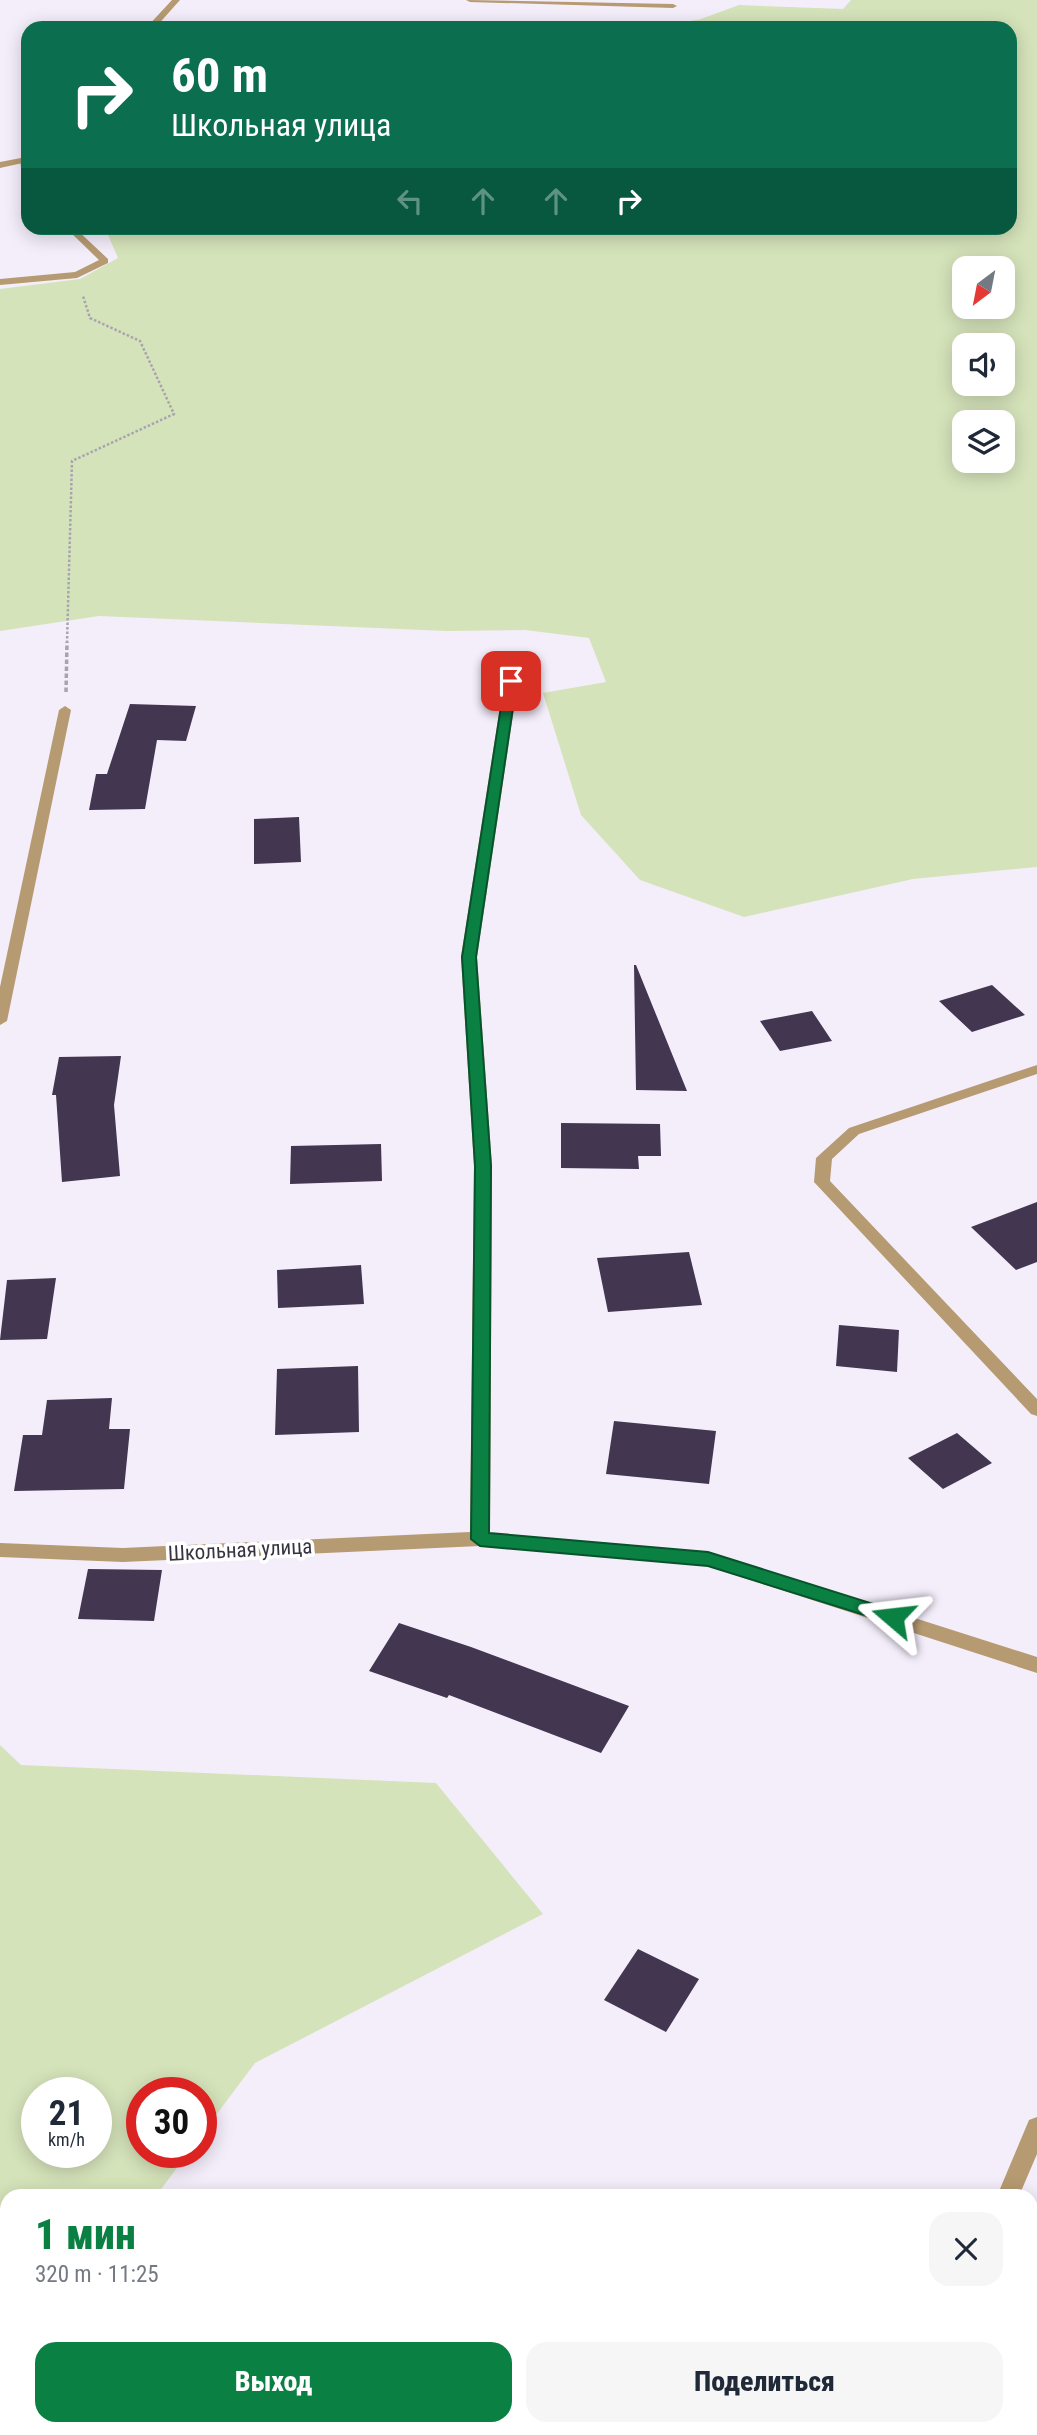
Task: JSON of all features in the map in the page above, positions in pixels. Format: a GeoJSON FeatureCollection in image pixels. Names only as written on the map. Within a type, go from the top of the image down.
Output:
{"type":"FeatureCollection","features":[{"type":"Feature","properties":{"kind":"street"},"geometry":{"type":"LineString","coordinates":[[156,21],[176,0]]}},
{"type":"Feature","properties":{"kind":"street"},"geometry":{"type":"LineString","coordinates":[[0,165],[21,159]]}},
{"type":"Feature","properties":{"kind":"street"},"geometry":{"type":"LineString","coordinates":[[480,1539],[483,1166],[469,957],[511,681]]}},
{"type":"Feature","properties":{"kind":"street","name":"Школьная улица"},"geometry":{"type":"LineString","coordinates":[[0,1550],[123,1555],[480,1539],[708,1559],[1037,1665]]}},
{"type":"Feature","properties":{"kind":"lane"},"geometry":{"type":"LineString","coordinates":[[471,0],[673,6]]}},
{"type":"Feature","properties":{"kind":"lane"},"geometry":{"type":"LineString","coordinates":[[0,282],[77,275],[105,261],[77,235]]}},
{"type":"Feature","properties":{"kind":"lane"},"geometry":{"type":"LineString","coordinates":[[0,1021],[65,710]]}},
{"type":"Feature","properties":{"kind":"lane"},"geometry":{"type":"LineString","coordinates":[[1037,1069],[854,1131],[824,1157],[822,1182],[1037,1410]]}},
{"type":"Feature","properties":{"kind":"lane"},"geometry":{"type":"LineString","coordinates":[[1011,2189],[1037,2127]]}},
{"type":"Feature","properties":{"kind":"path"},"geometry":{"type":"LineString","coordinates":[[65,710],[72,461],[174,414],[140,341],[90,318],[77,275]]}},
{"type":"Feature","properties":{"kind":"green space"},"geometry":{"type":"Polygon","coordinates":[[[851,0],[1037,0],[1037,867],[913,879],[744,917],[640,880],[581,815],[543,693],[606,682],[589,638],[525,630],[446,631],[99,616],[0,631],[0,289],[80,279],[118,258],[108,235],[1017,235],[1017,21],[690,21],[739,5],[843,9],[851,0]]]}},
{"type":"Feature","properties":{"kind":"green space"},"geometry":{"type":"Polygon","coordinates":[[[0,1745],[21,1765],[436,1783],[543,1914],[255,2063],[217,2114],[217,2077],[126,2077],[126,2168],[177,2168],[161,2189],[0,2189],[0,1745]]]}},
{"type":"Feature","properties":{"kind":"building"},"geometry":{"type":"Polygon","coordinates":[[[130,704],[196,706],[186,741],[157,740],[145,809],[89,810],[96,774],[107,774],[130,704]]]}},
{"type":"Feature","properties":{"kind":"building"},"geometry":{"type":"Polygon","coordinates":[[[299,817],[301,862],[254,864],[254,819],[299,817]]]}},
{"type":"Feature","properties":{"kind":"building"},"geometry":{"type":"Polygon","coordinates":[[[636,965],[687,1091],[636,1090],[636,965]]]}},
{"type":"Feature","properties":{"kind":"building"},"geometry":{"type":"Polygon","coordinates":[[[992,985],[1025,1015],[972,1032],[939,1001],[992,985]]]}},
{"type":"Feature","properties":{"kind":"building"},"geometry":{"type":"Polygon","coordinates":[[[812,1011],[832,1041],[780,1051],[760,1021],[812,1011]]]}},
{"type":"Feature","properties":{"kind":"building"},"geometry":{"type":"Polygon","coordinates":[[[121,1056],[114,1105],[120,1176],[62,1182],[56,1095],[52,1095],[59,1057],[121,1056]]]}},
{"type":"Feature","properties":{"kind":"building"},"geometry":{"type":"Polygon","coordinates":[[[561,1123],[660,1124],[661,1156],[638,1156],[639,1169],[561,1168],[561,1123]]]}},
{"type":"Feature","properties":{"kind":"building"},"geometry":{"type":"Polygon","coordinates":[[[381,1144],[382,1181],[290,1184],[291,1146],[381,1144]]]}},
{"type":"Feature","properties":{"kind":"building"},"geometry":{"type":"Polygon","coordinates":[[[1037,1202],[1037,1262],[1016,1270],[971,1227],[1037,1202]]]}},
{"type":"Feature","properties":{"kind":"building"},"geometry":{"type":"Polygon","coordinates":[[[689,1252],[702,1305],[608,1312],[597,1258],[689,1252]]]}},
{"type":"Feature","properties":{"kind":"building"},"geometry":{"type":"Polygon","coordinates":[[[361,1265],[364,1304],[278,1308],[277,1270],[361,1265]]]}},
{"type":"Feature","properties":{"kind":"building"},"geometry":{"type":"Polygon","coordinates":[[[56,1278],[47,1339],[0,1340],[7,1280],[56,1278]]]}},
{"type":"Feature","properties":{"kind":"building"},"geometry":{"type":"Polygon","coordinates":[[[839,1325],[899,1330],[897,1372],[836,1366],[839,1325]]]}},
{"type":"Feature","properties":{"kind":"building"},"geometry":{"type":"Polygon","coordinates":[[[358,1366],[359,1432],[275,1435],[277,1369],[358,1366]]]}},
{"type":"Feature","properties":{"kind":"building"},"geometry":{"type":"Polygon","coordinates":[[[112,1398],[109,1429],[130,1429],[124,1489],[14,1491],[23,1435],[42,1435],[47,1400],[112,1398]]]}},
{"type":"Feature","properties":{"kind":"building"},"geometry":{"type":"Polygon","coordinates":[[[614,1421],[716,1431],[709,1484],[606,1474],[614,1421]]]}},
{"type":"Feature","properties":{"kind":"building"},"geometry":{"type":"Polygon","coordinates":[[[957,1433],[992,1463],[943,1489],[908,1458],[957,1433]]]}},
{"type":"Feature","properties":{"kind":"building"},"geometry":{"type":"Polygon","coordinates":[[[88,1569],[162,1570],[154,1621],[78,1619],[88,1569]]]}},
{"type":"Feature","properties":{"kind":"building"},"geometry":{"type":"Polygon","coordinates":[[[399,1623],[629,1706],[601,1753],[449,1695],[447,1698],[369,1671],[399,1623]]]}},
{"type":"Feature","properties":{"kind":"building"},"geometry":{"type":"Polygon","coordinates":[[[638,1949],[699,1979],[666,2032],[604,2000],[638,1949]]]}},
{"type":"Feature","properties":{"kind":"route"},"geometry":{"type":"LineString","coordinates":[[511,681],[469,957],[483,1166],[480,1539],[708,1559],[893,1617]]}}]}
